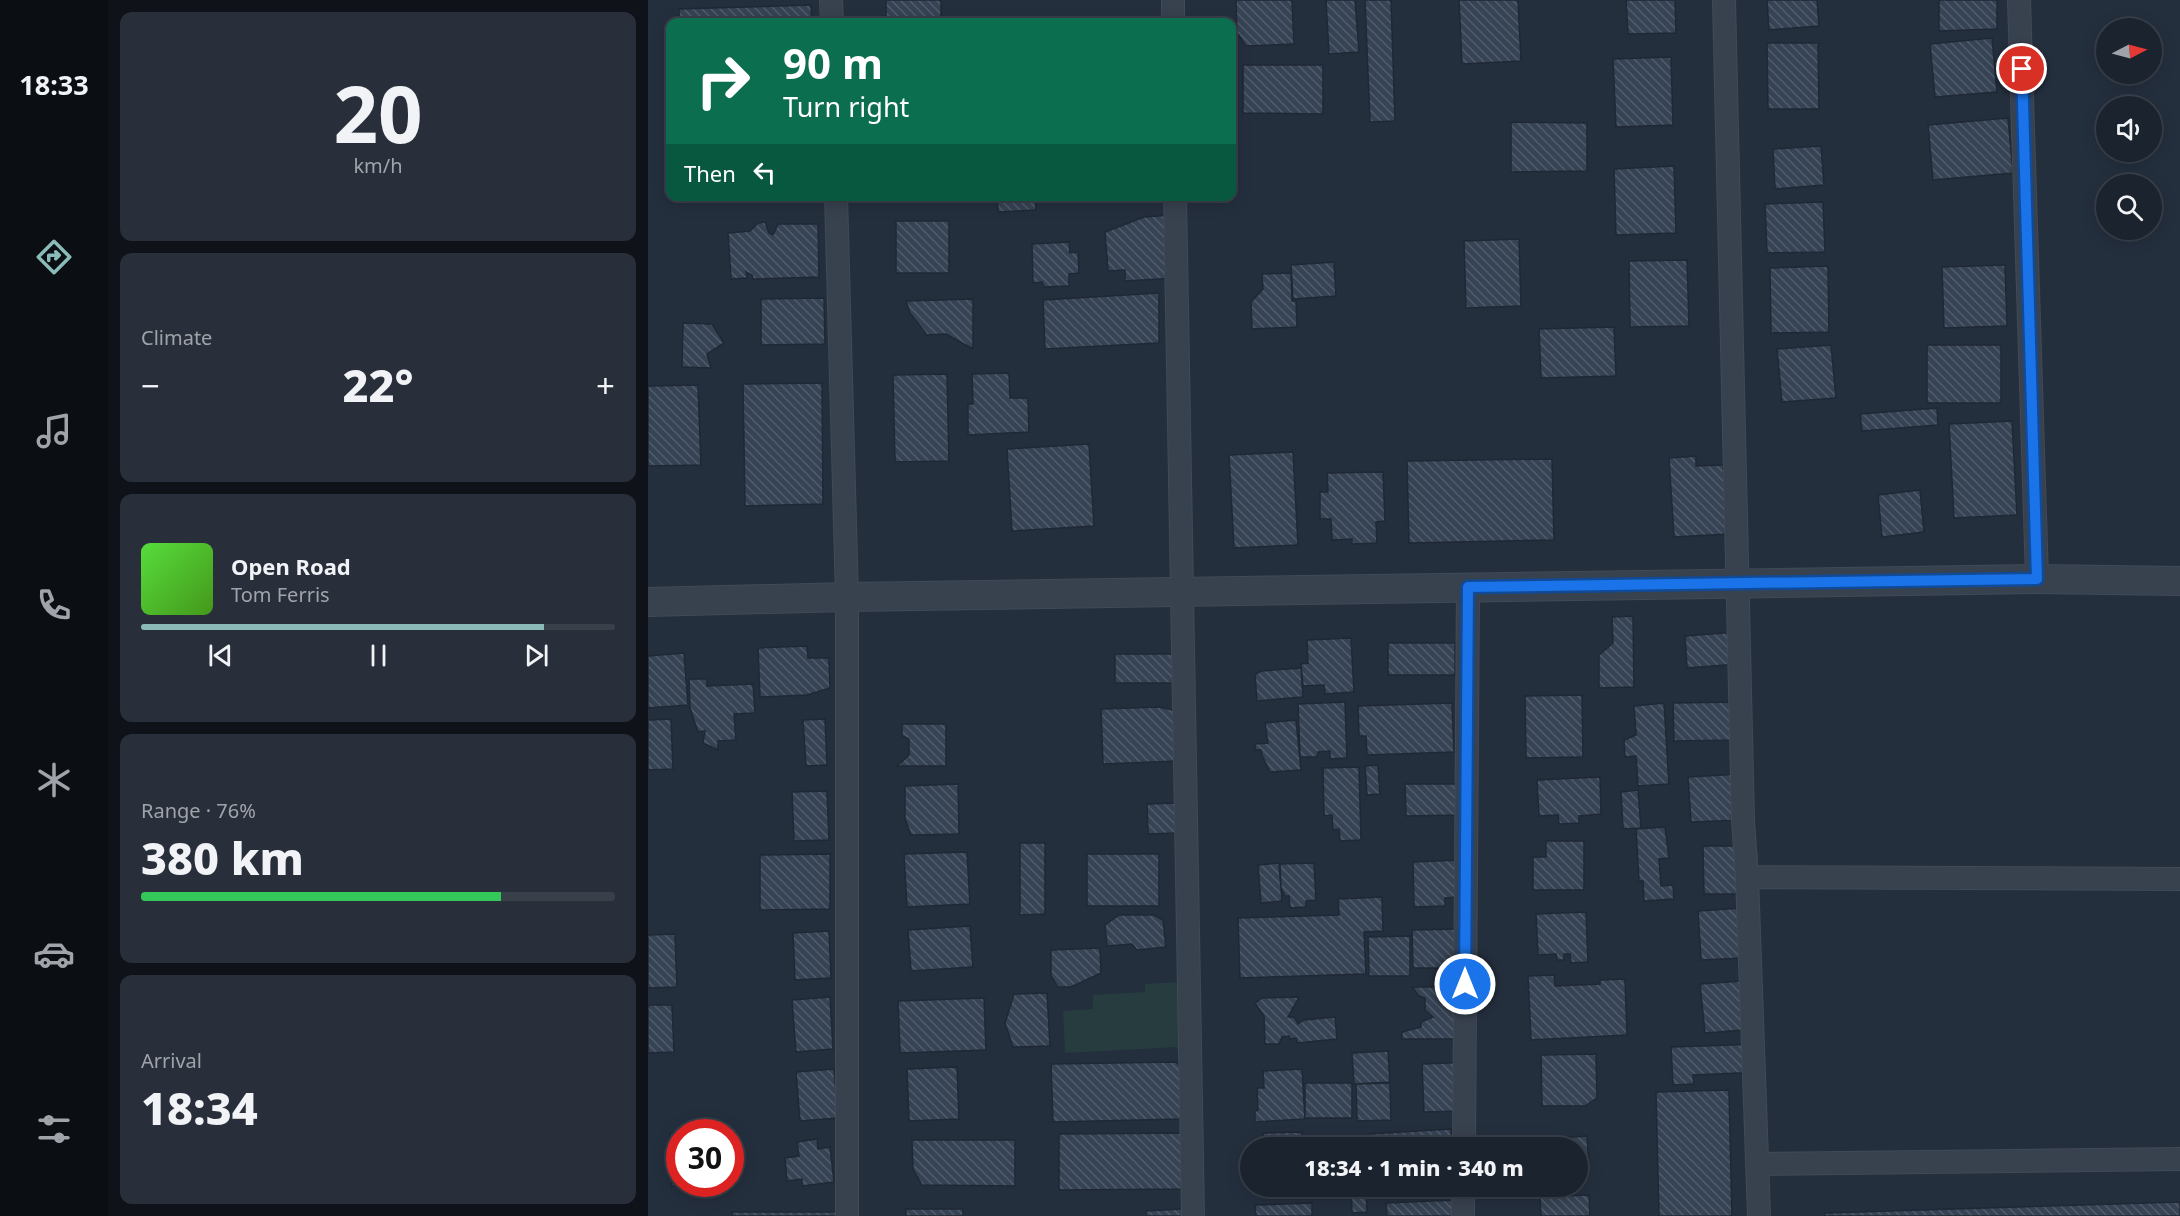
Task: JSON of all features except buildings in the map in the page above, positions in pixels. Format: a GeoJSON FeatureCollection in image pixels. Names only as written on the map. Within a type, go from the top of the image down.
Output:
{"type":"FeatureCollection","features":[{"type":"Feature","properties":{"kind":"street"},"geometry":{"type":"LineString","coordinates":[[831,0],[832,18]]}},
{"type":"Feature","properties":{"kind":"street"},"geometry":{"type":"LineString","coordinates":[[1173,0],[1173,18]]}},
{"type":"Feature","properties":{"kind":"street"},"geometry":{"type":"LineString","coordinates":[[1724,0],[1743,820],[1748,877],[1759,1216]]}},
{"type":"Feature","properties":{"kind":"street"},"geometry":{"type":"LineString","coordinates":[[2019,0],[2037,579]]}},
{"type":"Feature","properties":{"kind":"street"},"geometry":{"type":"LineString","coordinates":[[836,201],[847,597],[847,1216]]}},
{"type":"Feature","properties":{"kind":"street"},"geometry":{"type":"LineString","coordinates":[[1175,201],[1193,1216]]}},
{"type":"Feature","properties":{"kind":"street"},"geometry":{"type":"LineString","coordinates":[[648,602],[1737,583],[2037,579],[2180,581]]}},
{"type":"Feature","properties":{"kind":"street"},"geometry":{"type":"LineString","coordinates":[[1464,1137],[1468,587]]}},
{"type":"Feature","properties":{"kind":"street"},"geometry":{"type":"LineString","coordinates":[[1748,877],[2180,879]]}},
{"type":"Feature","properties":{"kind":"street"},"geometry":{"type":"LineString","coordinates":[[1757,1164],[2180,1159]]}},
{"type":"Feature","properties":{"kind":"street"},"geometry":{"type":"LineString","coordinates":[[1463,1197],[1463,1216]]}},
{"type":"Feature","properties":{"kind":"green space"},"geometry":{"type":"Polygon","coordinates":[[[1182,982],[1186,1053],[1178,1053],[1177,1047],[1065,1053],[1063,1011],[1093,1009],[1093,995],[1145,992],[1145,984],[1182,982]]]}},
{"type":"Feature","properties":{"kind":"route"},"geometry":{"type":"LineString","coordinates":[[1465,984],[1468,587],[2037,579],[2022,69]]}}]}
